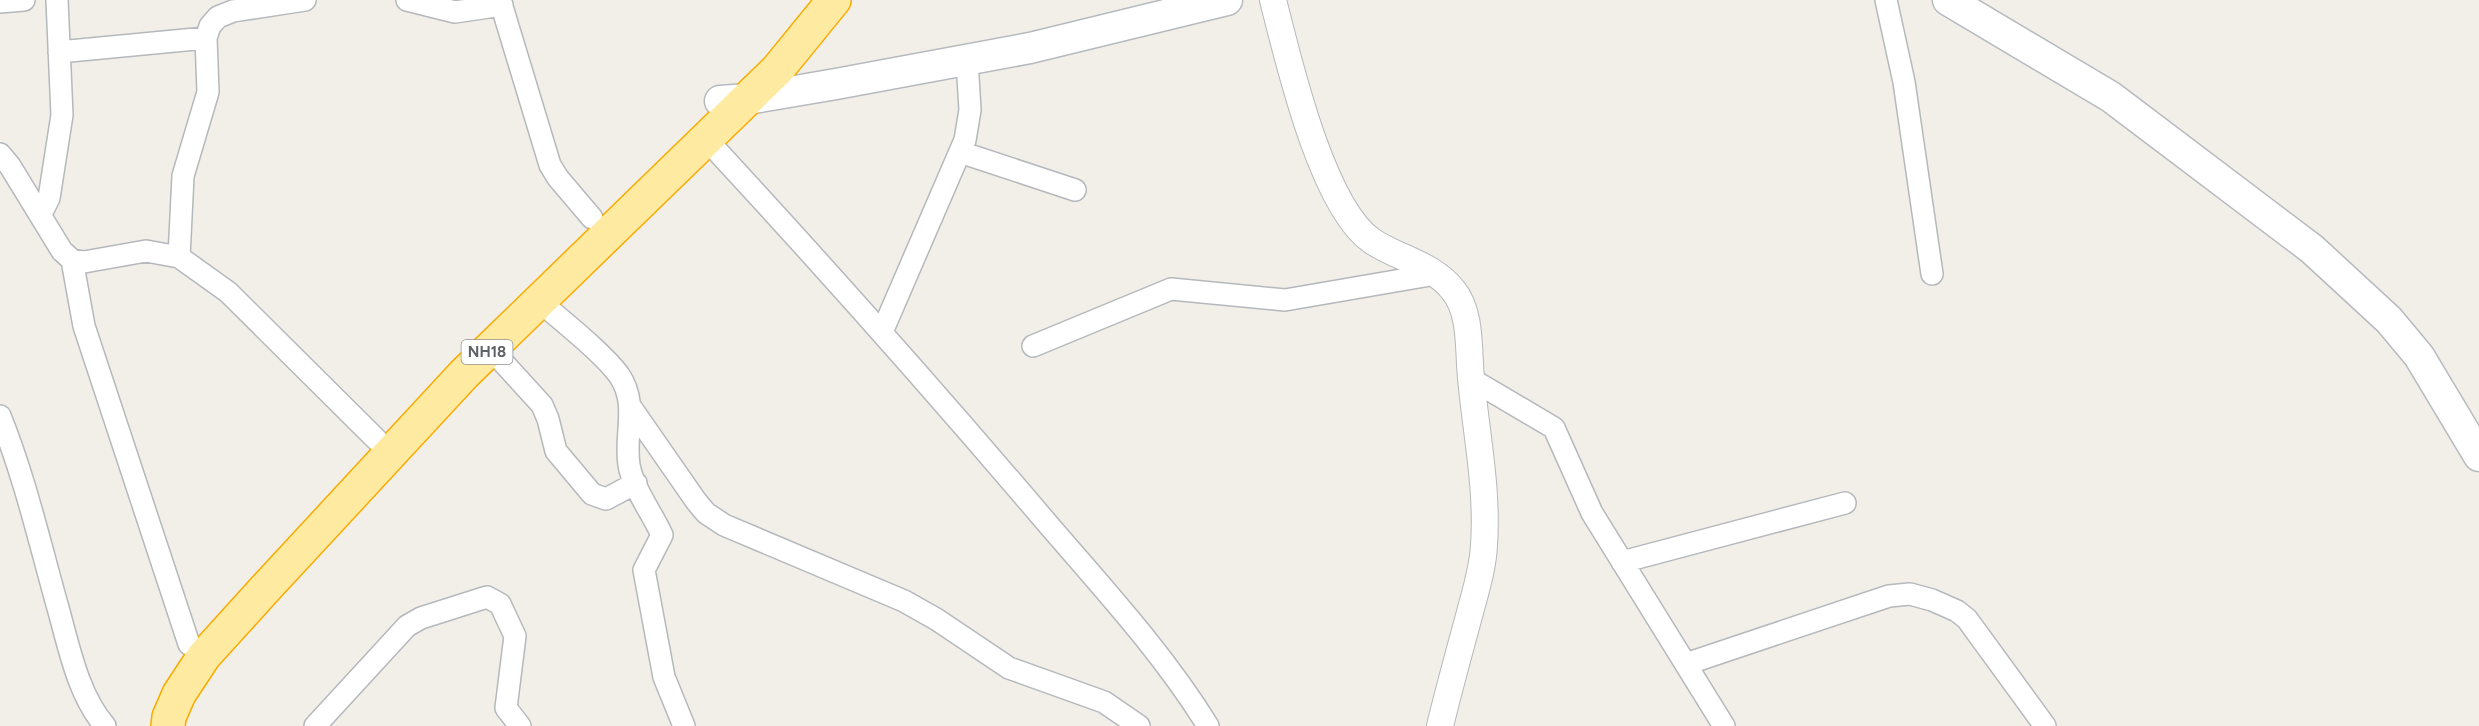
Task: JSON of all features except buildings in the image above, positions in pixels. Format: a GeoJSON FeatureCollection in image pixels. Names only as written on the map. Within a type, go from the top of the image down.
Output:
{"type":"FeatureCollection","features":[{"type":"Feature","properties":{"kind":"highway","name":"NH18"},"geometry":{"type":"LineString","coordinates":[[167,726],[179,694],[204,656],[390,452],[490,348],[706,139],[775,45],[812,0]]}},
{"type":"Feature","properties":{"kind":"highway","name":"NH18"},"geometry":{"type":"LineString","coordinates":[[167,726],[155,710],[189,644],[377,440],[592,218],[799,46],[834,0]]}},
{"type":"Feature","properties":{"kind":"main road"},"geometry":{"type":"LineString","coordinates":[[734,100],[1030,48],[1227,0]]}},
{"type":"Feature","properties":{"kind":"main road"},"geometry":{"type":"LineString","coordinates":[[1948,0],[2111,97],[2312,249],[2389,320],[2419,356],[2479,456]]}},
{"type":"Feature","properties":{"kind":"street"},"geometry":{"type":"LineString","coordinates":[[0,2],[24,0]]}},
{"type":"Feature","properties":{"kind":"street"},"geometry":{"type":"LineString","coordinates":[[41,214],[49,198],[62,115],[57,0]]}},
{"type":"Feature","properties":{"kind":"street"},"geometry":{"type":"LineString","coordinates":[[179,257],[183,176],[208,92],[206,38],[210,26],[218,17],[233,11],[305,0]]}},
{"type":"Feature","properties":{"kind":"street"},"geometry":{"type":"LineString","coordinates":[[407,0],[455,12],[501,2],[550,165],[558,178],[592,218]]}},
{"type":"Feature","properties":{"kind":"street"},"geometry":{"type":"LineString","coordinates":[[1273,0],[1292,77],[1323,167],[1337,194],[1358,227],[1372,241],[1436,274],[1453,290],[1461,303],[1466,319],[1482,460],[1484,546],[1479,578],[1440,726]]}},
{"type":"Feature","properties":{"kind":"street"},"geometry":{"type":"LineString","coordinates":[[1886,0],[1905,82],[1932,274]]}},
{"type":"Feature","properties":{"kind":"street"},"geometry":{"type":"LineString","coordinates":[[59,52],[206,38]]}},
{"type":"Feature","properties":{"kind":"street"},"geometry":{"type":"LineString","coordinates":[[882,332],[965,140],[970,110],[967,60]]}},
{"type":"Feature","properties":{"kind":"street"},"geometry":{"type":"LineString","coordinates":[[706,139],[882,332],[1154,649],[1208,726]]}},
{"type":"Feature","properties":{"kind":"street"},"geometry":{"type":"LineString","coordinates":[[960,152],[1075,190]]}},
{"type":"Feature","properties":{"kind":"street"},"geometry":{"type":"LineString","coordinates":[[0,154],[10,166],[62,250],[72,260],[84,326],[189,644]]}},
{"type":"Feature","properties":{"kind":"street"},"geometry":{"type":"LineString","coordinates":[[72,260],[84,262],[146,251],[179,257],[228,292],[377,440]]}},
{"type":"Feature","properties":{"kind":"street"},"geometry":{"type":"LineString","coordinates":[[1033,346],[1171,290],[1285,300],[1436,274]]}},
{"type":"Feature","properties":{"kind":"street"},"geometry":{"type":"LineString","coordinates":[[538,300],[619,375],[627,391],[630,406],[629,464],[662,535],[644,570],[664,677],[684,726]]}},
{"type":"Feature","properties":{"kind":"street"},"geometry":{"type":"LineString","coordinates":[[490,348],[542,405],[556,452],[592,494],[606,499],[636,483]]}},
{"type":"Feature","properties":{"kind":"street"},"geometry":{"type":"LineString","coordinates":[[1471,379],[1554,428],[1588,504],[1724,726]]}},
{"type":"Feature","properties":{"kind":"street"},"geometry":{"type":"LineString","coordinates":[[630,406],[696,501],[706,513],[724,525],[904,602],[1009,668],[1104,702],[1139,726]]}},
{"type":"Feature","properties":{"kind":"street"},"geometry":{"type":"LineString","coordinates":[[0,416],[15,454],[83,686],[95,714],[105,726]]}},
{"type":"Feature","properties":{"kind":"street"},"geometry":{"type":"LineString","coordinates":[[1623,562],[1845,503]]}},
{"type":"Feature","properties":{"kind":"street"},"geometry":{"type":"LineString","coordinates":[[1686,664],[1857,605],[1910,594],[1932,600],[1957,611],[1967,619],[2045,726]]}},
{"type":"Feature","properties":{"kind":"street"},"geometry":{"type":"LineString","coordinates":[[315,726],[407,626],[421,618],[487,597],[500,604],[515,636],[506,708],[520,726]]}}]}
